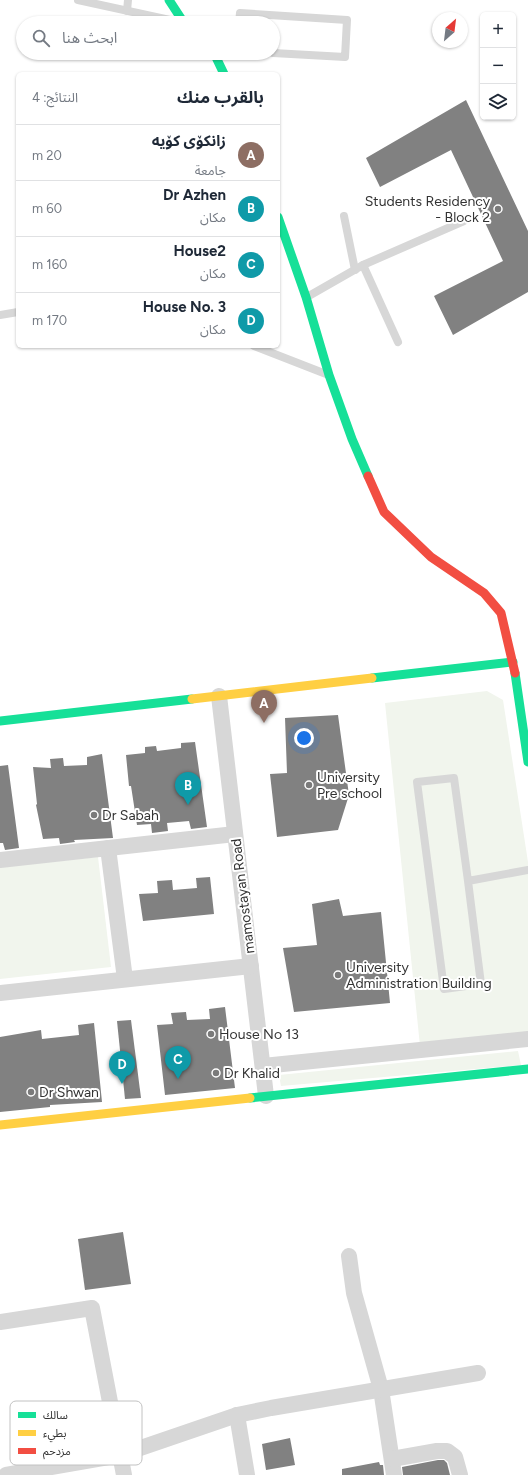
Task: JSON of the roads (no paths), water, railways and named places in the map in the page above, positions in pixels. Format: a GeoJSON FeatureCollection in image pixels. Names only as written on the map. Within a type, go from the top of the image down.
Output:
{"type":"FeatureCollection","features":[{"type":"Feature","properties":{"kind":"street"},"geometry":{"type":"LineString","coordinates":[[169,0],[179,16]]}},
{"type":"Feature","properties":{"kind":"street"},"geometry":{"type":"LineString","coordinates":[[217,60],[223,72]]}},
{"type":"Feature","properties":{"kind":"street"},"geometry":{"type":"LineString","coordinates":[[280,223],[306,297],[329,375],[352,439],[384,512],[431,557],[484,593],[501,613],[513,662],[528,762]]}},
{"type":"Feature","properties":{"kind":"street"},"geometry":{"type":"LineString","coordinates":[[0,721],[513,662]]}},
{"type":"Feature","properties":{"kind":"street","name":"mamostayan Road"},"geometry":{"type":"LineString","coordinates":[[219,696],[266,1096]]}},
{"type":"Feature","properties":{"kind":"street"},"geometry":{"type":"LineString","coordinates":[[0,860],[235,834]]}},
{"type":"Feature","properties":{"kind":"street"},"geometry":{"type":"LineString","coordinates":[[108,848],[125,979]]}},
{"type":"Feature","properties":{"kind":"street"},"geometry":{"type":"LineString","coordinates":[[0,993],[251,966]]}},
{"type":"Feature","properties":{"kind":"street"},"geometry":{"type":"LineString","coordinates":[[263,1066],[528,1039]]}},
{"type":"Feature","properties":{"kind":"street"},"geometry":{"type":"LineString","coordinates":[[0,1125],[528,1069]]}},
{"type":"Feature","properties":{"kind":"street"},"geometry":{"type":"LineString","coordinates":[[349,1256],[354,1293],[381,1389],[393,1467],[437,1451],[447,1451],[455,1457],[460,1475]]}},
{"type":"Feature","properties":{"kind":"street"},"geometry":{"type":"LineString","coordinates":[[0,1322],[92,1308],[110,1401]]}},
{"type":"Feature","properties":{"kind":"street"},"geometry":{"type":"LineString","coordinates":[[142,1447],[237,1415],[478,1373]]}},
{"type":"Feature","properties":{"kind":"street"},"geometry":{"type":"LineString","coordinates":[[237,1415],[247,1475]]}},
{"type":"Feature","properties":{"kind":"street"},"geometry":{"type":"LineString","coordinates":[[6,1475],[63,1465]]}},
{"type":"Feature","properties":{"kind":"street"},"geometry":{"type":"LineString","coordinates":[[122,1465],[124,1475]]}},
{"type":"Feature","properties":{"kind":"lane"},"geometry":{"type":"LineString","coordinates":[[78,0],[150,16]]}},
{"type":"Feature","properties":{"kind":"lane"},"geometry":{"type":"LineString","coordinates":[[127,11],[128,0]]}},
{"type":"Feature","properties":{"kind":"lane"},"geometry":{"type":"LineString","coordinates":[[240,16],[240,13],[347,20],[345,56],[280,53]]}},
{"type":"Feature","properties":{"kind":"lane"},"geometry":{"type":"LineString","coordinates":[[344,216],[355,270]]}},
{"type":"Feature","properties":{"kind":"lane"},"geometry":{"type":"LineString","coordinates":[[306,297],[363,265],[464,222]]}},
{"type":"Feature","properties":{"kind":"lane"},"geometry":{"type":"LineString","coordinates":[[363,265],[398,342]]}},
{"type":"Feature","properties":{"kind":"lane"},"geometry":{"type":"LineString","coordinates":[[0,315],[16,312]]}},
{"type":"Feature","properties":{"kind":"lane"},"geometry":{"type":"LineString","coordinates":[[259,348],[329,375]]}},
{"type":"Feature","properties":{"kind":"lane"},"geometry":{"type":"LineString","coordinates":[[454,778],[468,881],[481,984],[444,989],[417,782],[454,778]]}},
{"type":"Feature","properties":{"kind":"lane"},"geometry":{"type":"LineString","coordinates":[[468,881],[528,870]]}},
{"type":"Feature","properties":{"kind":"place","name":"Students Residency - Block 2"},"geometry":{"type":"Point","coordinates":[498,209]}},
{"type":"Feature","properties":{"kind":"place","name":"زانکۆی کۆیە"},"geometry":{"type":"Point","coordinates":[264,723]}},
{"type":"Feature","properties":{"kind":"place","name":"University Pre school"},"geometry":{"type":"Point","coordinates":[309,785]}},
{"type":"Feature","properties":{"kind":"place","name":"Dr Azhen"},"geometry":{"type":"Point","coordinates":[188,805]}},
{"type":"Feature","properties":{"kind":"place","name":"Dr Sabah"},"geometry":{"type":"Point","coordinates":[94,815]}},
{"type":"Feature","properties":{"kind":"place","name":"University Administration Building"},"geometry":{"type":"Point","coordinates":[338,975]}},
{"type":"Feature","properties":{"kind":"place","name":"House No 13"},"geometry":{"type":"Point","coordinates":[211,1034]}},
{"type":"Feature","properties":{"kind":"place","name":"Dr Khalid"},"geometry":{"type":"Point","coordinates":[216,1073]}},
{"type":"Feature","properties":{"kind":"place","name":"House2"},"geometry":{"type":"Point","coordinates":[178,1079]}},
{"type":"Feature","properties":{"kind":"place","name":"House No. 3"},"geometry":{"type":"Point","coordinates":[122,1084]}},
{"type":"Feature","properties":{"kind":"place","name":"Dr Shwan"},"geometry":{"type":"Point","coordinates":[31,1092]}}]}
